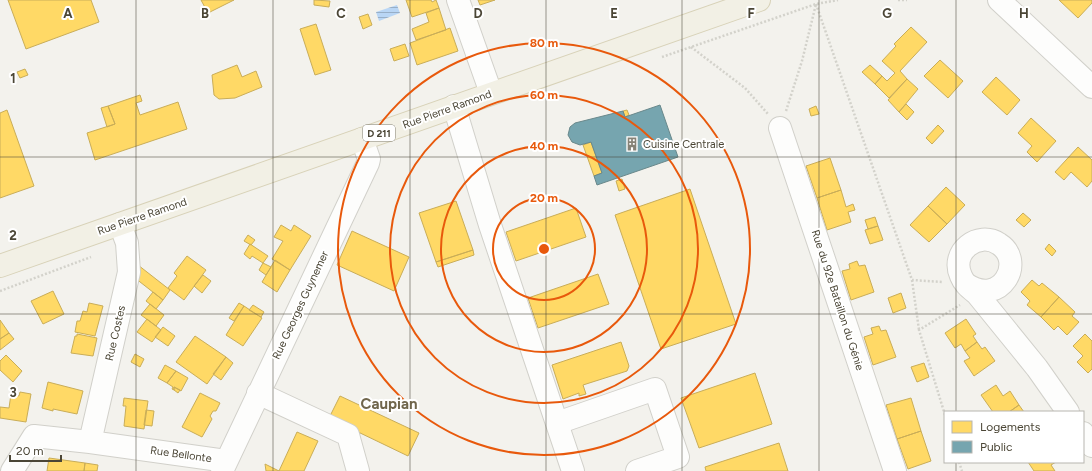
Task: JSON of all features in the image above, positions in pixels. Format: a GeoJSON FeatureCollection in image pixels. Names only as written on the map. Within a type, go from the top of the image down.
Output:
{"type":"FeatureCollection","features":[{"type":"Feature","properties":{"kind":"main road","name":"Rue Pierre Ramond"},"geometry":{"type":"LineString","coordinates":[[0,266],[759,0]]}},
{"type":"Feature","properties":{"kind":"street"},"geometry":{"type":"LineString","coordinates":[[458,0],[491,93]]}},
{"type":"Feature","properties":{"kind":"street"},"geometry":{"type":"LineString","coordinates":[[999,0],[1092,87]]}},
{"type":"Feature","properties":{"kind":"street"},"geometry":{"type":"LineString","coordinates":[[454,106],[490,225],[573,471]]}},
{"type":"Feature","properties":{"kind":"street","name":"Rue du 92e Bataillon du Génie"},"geometry":{"type":"LineString","coordinates":[[780,128],[895,471]]}},
{"type":"Feature","properties":{"kind":"street","name":"Rue Georges Guynemer"},"geometry":{"type":"LineString","coordinates":[[224,466],[368,163],[369,159],[362,139]]}},
{"type":"Feature","properties":{"kind":"street","name":"Rue Costes"},"geometry":{"type":"LineString","coordinates":[[90,442],[129,272],[127,243],[120,224]]}},
{"type":"Feature","properties":{"kind":"street"},"geometry":{"type":"LineString","coordinates":[[971,289],[1037,368],[1067,411]]}},
{"type":"Feature","properties":{"kind":"street"},"geometry":{"type":"LineString","coordinates":[[557,423],[654,389],[678,457],[637,471]]}},
{"type":"Feature","properties":{"kind":"street"},"geometry":{"type":"LineString","coordinates":[[258,393],[348,435],[358,471]]}},
{"type":"Feature","properties":{"kind":"street"},"geometry":{"type":"LineString","coordinates":[[1084,435],[1092,446]]}},
{"type":"Feature","properties":{"kind":"street","name":"Rue Bellonte"},"geometry":{"type":"LineString","coordinates":[[12,471],[34,436],[90,442],[224,466]]}},
{"type":"Feature","properties":{"kind":"path"},"geometry":{"type":"LineString","coordinates":[[661,57],[816,4],[838,0]]}},
{"type":"Feature","properties":{"kind":"path"},"geometry":{"type":"LineString","coordinates":[[898,0],[907,0]]}},
{"type":"Feature","properties":{"kind":"path"},"geometry":{"type":"LineString","coordinates":[[780,128],[802,61],[816,4]]}},
{"type":"Feature","properties":{"kind":"path"},"geometry":{"type":"LineString","coordinates":[[816,4],[912,280],[919,330],[944,412]]}},
{"type":"Feature","properties":{"kind":"path"},"geometry":{"type":"LineString","coordinates":[[691,47],[745,88],[780,128]]}},
{"type":"Feature","properties":{"kind":"path"},"geometry":{"type":"LineString","coordinates":[[0,291],[98,254]]}},
{"type":"Feature","properties":{"kind":"path"},"geometry":{"type":"LineString","coordinates":[[912,280],[971,289]]}},
{"type":"Feature","properties":{"kind":"path"},"geometry":{"type":"LineString","coordinates":[[919,330],[971,289]]}},
{"type":"Feature","properties":{"kind":"water"},"geometry":{"type":"Polygon","coordinates":[[[397,5],[400,13],[379,21],[376,12],[397,5]]]}},
{"type":"Feature","properties":{"kind":"building: Logements"},"geometry":{"type":"Polygon","coordinates":[[[8,0],[91,0],[99,22],[26,49],[8,0]]]}},
{"type":"Feature","properties":{"kind":"building: Logements"},"geometry":{"type":"Polygon","coordinates":[[[201,0],[234,0],[208,13],[201,0]]]}},
{"type":"Feature","properties":{"kind":"building: Logements"},"geometry":{"type":"Polygon","coordinates":[[[314,0],[330,1],[329,7],[314,5],[314,0]]]}},
{"type":"Feature","properties":{"kind":"building: Logements"},"geometry":{"type":"Polygon","coordinates":[[[406,0],[431,0],[432,2],[436,0],[439,8],[412,17],[406,0]]]}},
{"type":"Feature","properties":{"kind":"building: Logements"},"geometry":{"type":"Polygon","coordinates":[[[478,0],[495,0],[480,5],[478,0]]]}},
{"type":"Feature","properties":{"kind":"building: Logements"},"geometry":{"type":"Polygon","coordinates":[[[1059,0],[1092,0],[1092,3],[1078,18],[1059,0]]]}},
{"type":"Feature","properties":{"kind":"building: Logements"},"geometry":{"type":"Polygon","coordinates":[[[439,8],[446,30],[416,40],[412,29],[429,22],[426,13],[439,8]]]}},
{"type":"Feature","properties":{"kind":"building: Logements"},"geometry":{"type":"Polygon","coordinates":[[[368,14],[372,25],[363,29],[359,17],[368,14]]]}},
{"type":"Feature","properties":{"kind":"building: Logements"},"geometry":{"type":"Polygon","coordinates":[[[316,24],[331,70],[315,75],[300,29],[316,24]]]}},
{"type":"Feature","properties":{"kind":"building: Logements"},"geometry":{"type":"Polygon","coordinates":[[[911,27],[927,42],[900,71],[907,79],[889,98],[875,84],[882,76],[887,81],[895,73],[882,61],[896,46],[894,44],[911,27]]]}},
{"type":"Feature","properties":{"kind":"building: Logements"},"geometry":{"type":"Polygon","coordinates":[[[450,28],[458,51],[417,65],[410,43],[450,28]]]}},
{"type":"Feature","properties":{"kind":"building: Logements"},"geometry":{"type":"Polygon","coordinates":[[[405,44],[409,56],[394,61],[390,49],[405,44]]]}},
{"type":"Feature","properties":{"kind":"building: Logements"},"geometry":{"type":"Polygon","coordinates":[[[940,60],[963,81],[948,98],[924,76],[940,60]]]}},
{"type":"Feature","properties":{"kind":"building: Logements"},"geometry":{"type":"Polygon","coordinates":[[[237,65],[242,77],[256,71],[262,87],[235,98],[219,99],[214,95],[212,75],[237,65]]]}},
{"type":"Feature","properties":{"kind":"building: Logements"},"geometry":{"type":"Polygon","coordinates":[[[870,65],[882,76],[875,84],[862,72],[870,65]]]}},
{"type":"Feature","properties":{"kind":"building: Logements"},"geometry":{"type":"Polygon","coordinates":[[[25,69],[28,75],[20,78],[17,72],[25,69]]]}},
{"type":"Feature","properties":{"kind":"building: Logements"},"geometry":{"type":"Polygon","coordinates":[[[996,77],[1020,100],[1007,115],[982,92],[996,77]]]}},
{"type":"Feature","properties":{"kind":"building: Logements"},"geometry":{"type":"Polygon","coordinates":[[[907,79],[918,89],[899,112],[888,100],[907,79]]]}},
{"type":"Feature","properties":{"kind":"building: Logements"},"geometry":{"type":"Polygon","coordinates":[[[140,95],[142,101],[136,103],[140,115],[178,102],[187,129],[95,160],[87,133],[115,124],[108,106],[140,95]]]}},
{"type":"Feature","properties":{"kind":"building: Logements"},"geometry":{"type":"Polygon","coordinates":[[[906,104],[914,112],[907,120],[899,112],[906,104]]]}},
{"type":"Feature","properties":{"kind":"building: Logements"},"geometry":{"type":"Polygon","coordinates":[[[108,106],[115,124],[107,127],[101,108],[108,106]]]}},
{"type":"Feature","properties":{"kind":"building: Logements"},"geometry":{"type":"Polygon","coordinates":[[[816,106],[819,114],[811,116],[809,109],[816,106]]]}},
{"type":"Feature","properties":{"kind":"building: Logements"},"geometry":{"type":"Polygon","coordinates":[[[7,110],[34,186],[0,198],[0,113],[7,110]]]}},
{"type":"Feature","properties":{"kind":"building: Logements"},"geometry":{"type":"Polygon","coordinates":[[[627,110],[629,115],[625,117],[623,111],[627,110]]]}},
{"type":"Feature","properties":{"kind":"building: Logements"},"geometry":{"type":"Polygon","coordinates":[[[1031,118],[1056,141],[1037,162],[1027,152],[1032,146],[1018,133],[1031,118]]]}},
{"type":"Feature","properties":{"kind":"building: Logements"},"geometry":{"type":"Polygon","coordinates":[[[938,125],[944,131],[932,144],[926,138],[938,125]]]}},
{"type":"Feature","properties":{"kind":"building: Logements"},"geometry":{"type":"Polygon","coordinates":[[[591,142],[602,173],[594,176],[583,145],[591,142]]]}},
{"type":"Feature","properties":{"kind":"building: Logements"},"geometry":{"type":"Polygon","coordinates":[[[1078,147],[1092,160],[1092,181],[1087,187],[1071,172],[1064,180],[1055,172],[1078,147]]]}},
{"type":"Feature","properties":{"kind":"building: Logements"},"geometry":{"type":"Polygon","coordinates":[[[830,158],[841,190],[817,198],[806,166],[830,158]]]}},
{"type":"Feature","properties":{"kind":"building: Logements"},"geometry":{"type":"Polygon","coordinates":[[[622,179],[625,189],[619,191],[616,181],[622,179]]]}},
{"type":"Feature","properties":{"kind":"building: Logements"},"geometry":{"type":"Polygon","coordinates":[[[946,187],[965,205],[947,224],[928,206],[946,187]]]}},
{"type":"Feature","properties":{"kind":"building: Logements"},"geometry":{"type":"Polygon","coordinates":[[[690,189],[736,324],[661,349],[615,215],[690,189]]]}},
{"type":"Feature","properties":{"kind":"building: Logements"},"geometry":{"type":"Polygon","coordinates":[[[841,190],[846,207],[853,204],[855,210],[848,212],[851,222],[827,230],[817,198],[841,190]]]}},
{"type":"Feature","properties":{"kind":"building: Logements"},"geometry":{"type":"Polygon","coordinates":[[[456,201],[473,250],[436,262],[419,213],[456,201]]]}},
{"type":"Feature","properties":{"kind":"building: Logements"},"geometry":{"type":"Polygon","coordinates":[[[928,206],[947,224],[929,242],[910,225],[928,206]]]}},
{"type":"Feature","properties":{"kind":"building: Logements"},"geometry":{"type":"Polygon","coordinates":[[[576,208],[586,237],[516,261],[506,232],[576,208]]]}},
{"type":"Feature","properties":{"kind":"building: Logements"},"geometry":{"type":"Polygon","coordinates":[[[1023,213],[1031,220],[1024,227],[1016,220],[1023,213]]]}},
{"type":"Feature","properties":{"kind":"building: Logements"},"geometry":{"type":"Polygon","coordinates":[[[875,217],[878,226],[868,229],[865,220],[875,217]]]}},
{"type":"Feature","properties":{"kind":"building: Logements"},"geometry":{"type":"Polygon","coordinates":[[[281,225],[291,231],[294,225],[311,236],[290,270],[272,259],[283,241],[274,237],[281,225]]]}},
{"type":"Feature","properties":{"kind":"building: Logements"},"geometry":{"type":"Polygon","coordinates":[[[878,226],[883,240],[870,244],[865,230],[878,226]]]}},
{"type":"Feature","properties":{"kind":"building: Logements"},"geometry":{"type":"Polygon","coordinates":[[[352,231],[409,257],[394,291],[337,265],[352,231]]]}},
{"type":"Feature","properties":{"kind":"building: Logements"},"geometry":{"type":"Polygon","coordinates":[[[248,235],[255,240],[251,245],[244,241],[248,235]]]}},
{"type":"Feature","properties":{"kind":"building: Logements"},"geometry":{"type":"Polygon","coordinates":[[[250,244],[268,256],[263,263],[252,256],[250,259],[244,254],[250,244]]]}},
{"type":"Feature","properties":{"kind":"building: Logements"},"geometry":{"type":"Polygon","coordinates":[[[1049,244],[1056,251],[1052,256],[1045,249],[1049,244]]]}},
{"type":"Feature","properties":{"kind":"building: Logements"},"geometry":{"type":"Polygon","coordinates":[[[473,250],[474,255],[438,267],[436,262],[473,250]]]}},
{"type":"Feature","properties":{"kind":"building: Logements"},"geometry":{"type":"Polygon","coordinates":[[[187,256],[206,270],[184,300],[168,288],[177,276],[174,273],[187,256]]]}},
{"type":"Feature","properties":{"kind":"building: Logements"},"geometry":{"type":"Polygon","coordinates":[[[275,260],[290,270],[277,292],[262,282],[275,260]]]}},
{"type":"Feature","properties":{"kind":"building: Logements"},"geometry":{"type":"Polygon","coordinates":[[[857,261],[859,266],[865,265],[874,292],[851,300],[842,271],[850,269],[849,264],[857,261]]]}},
{"type":"Feature","properties":{"kind":"building: Logements"},"geometry":{"type":"Polygon","coordinates":[[[263,263],[271,267],[266,275],[259,270],[263,263]]]}},
{"type":"Feature","properties":{"kind":"building: Logements"},"geometry":{"type":"Polygon","coordinates":[[[138,265],[170,290],[163,300],[135,278],[138,265]]]}},
{"type":"Feature","properties":{"kind":"building: Logements"},"geometry":{"type":"Polygon","coordinates":[[[598,274],[609,304],[538,328],[528,298],[598,274]]]}},
{"type":"Feature","properties":{"kind":"building: Logements"},"geometry":{"type":"Polygon","coordinates":[[[203,275],[211,281],[202,293],[194,286],[203,275]]]}},
{"type":"Feature","properties":{"kind":"building: Logements"},"geometry":{"type":"Polygon","coordinates":[[[1032,280],[1039,286],[1042,283],[1059,297],[1041,317],[1027,305],[1030,301],[1021,292],[1032,280]]]}},
{"type":"Feature","properties":{"kind":"building: Logements"},"geometry":{"type":"Polygon","coordinates":[[[53,291],[64,314],[43,324],[31,301],[53,291]]]}},
{"type":"Feature","properties":{"kind":"building: Logements"},"geometry":{"type":"Polygon","coordinates":[[[153,292],[163,300],[156,309],[146,301],[153,292]]]}},
{"type":"Feature","properties":{"kind":"building: Logements"},"geometry":{"type":"Polygon","coordinates":[[[901,293],[906,308],[893,313],[888,298],[901,293]]]}},
{"type":"Feature","properties":{"kind":"building: Logements"},"geometry":{"type":"Polygon","coordinates":[[[1059,297],[1075,312],[1072,316],[1079,322],[1067,335],[1058,326],[1054,330],[1041,317],[1059,297]]]}},
{"type":"Feature","properties":{"kind":"building: Logements"},"geometry":{"type":"Polygon","coordinates":[[[89,303],[103,306],[95,336],[75,332],[77,321],[80,321],[83,311],[87,312],[89,303]]]}},
{"type":"Feature","properties":{"kind":"building: Logements"},"geometry":{"type":"Polygon","coordinates":[[[239,303],[244,306],[234,321],[229,318],[239,303]]]}},
{"type":"Feature","properties":{"kind":"building: Logements"},"geometry":{"type":"Polygon","coordinates":[[[150,304],[164,315],[156,326],[141,315],[150,304]]]}},
{"type":"Feature","properties":{"kind":"building: Logements"},"geometry":{"type":"Polygon","coordinates":[[[253,305],[264,312],[261,317],[249,310],[253,305]]]}},
{"type":"Feature","properties":{"kind":"building: Logements"},"geometry":{"type":"Polygon","coordinates":[[[244,306],[262,318],[243,346],[226,335],[244,306]]]}},
{"type":"Feature","properties":{"kind":"building: Logements"},"geometry":{"type":"Polygon","coordinates":[[[147,319],[161,330],[152,342],[137,332],[147,319]]]}},
{"type":"Feature","properties":{"kind":"building: Logements"},"geometry":{"type":"Polygon","coordinates":[[[966,319],[976,334],[973,336],[977,342],[965,351],[961,344],[955,348],[945,333],[966,319]]]}},
{"type":"Feature","properties":{"kind":"building: Logements"},"geometry":{"type":"Polygon","coordinates":[[[0,320],[9,333],[0,339],[0,320]]]}},
{"type":"Feature","properties":{"kind":"building: Logements"},"geometry":{"type":"Polygon","coordinates":[[[879,326],[881,331],[886,330],[896,357],[873,365],[864,337],[873,334],[871,328],[879,326]]]}},
{"type":"Feature","properties":{"kind":"building: Logements"},"geometry":{"type":"Polygon","coordinates":[[[163,327],[175,336],[168,346],[155,337],[163,327]]]}},
{"type":"Feature","properties":{"kind":"building: Logements"},"geometry":{"type":"Polygon","coordinates":[[[9,333],[14,339],[0,350],[0,339],[9,333]]]}},
{"type":"Feature","properties":{"kind":"building: Logements"},"geometry":{"type":"Polygon","coordinates":[[[77,334],[97,338],[93,356],[71,353],[75,336],[77,336],[77,334]]]}},
{"type":"Feature","properties":{"kind":"building: Logements"},"geometry":{"type":"Polygon","coordinates":[[[1085,334],[1092,341],[1092,369],[1088,373],[1077,362],[1083,356],[1073,346],[1085,334]]]}},
{"type":"Feature","properties":{"kind":"building: Logements"},"geometry":{"type":"Polygon","coordinates":[[[195,336],[226,357],[207,384],[176,362],[195,336]]]}},
{"type":"Feature","properties":{"kind":"building: Logements"},"geometry":{"type":"Polygon","coordinates":[[[621,342],[629,366],[627,371],[583,385],[586,394],[579,396],[579,393],[563,399],[552,365],[621,342]]]}},
{"type":"Feature","properties":{"kind":"building: Logements"},"geometry":{"type":"Polygon","coordinates":[[[977,342],[982,349],[985,347],[995,361],[974,376],[964,361],[970,358],[965,351],[977,342]]]}},
{"type":"Feature","properties":{"kind":"building: Logements"},"geometry":{"type":"Polygon","coordinates":[[[135,354],[144,359],[140,367],[131,362],[135,354]]]}},
{"type":"Feature","properties":{"kind":"building: Logements"},"geometry":{"type":"Polygon","coordinates":[[[6,355],[22,371],[13,382],[0,370],[0,361],[6,355]]]}},
{"type":"Feature","properties":{"kind":"building: Logements"},"geometry":{"type":"Polygon","coordinates":[[[226,357],[233,363],[221,380],[213,374],[226,357]]]}},
{"type":"Feature","properties":{"kind":"building: Logements"},"geometry":{"type":"Polygon","coordinates":[[[924,363],[929,377],[917,382],[911,367],[924,363]]]}},
{"type":"Feature","properties":{"kind":"building: Logements"},"geometry":{"type":"Polygon","coordinates":[[[165,365],[176,371],[167,383],[158,378],[165,365]]]}},
{"type":"Feature","properties":{"kind":"building: Logements"},"geometry":{"type":"Polygon","coordinates":[[[176,371],[188,378],[181,391],[174,387],[174,390],[172,389],[173,387],[167,383],[176,371]]]}},
{"type":"Feature","properties":{"kind":"building: Logements"},"geometry":{"type":"Polygon","coordinates":[[[755,373],[772,424],[699,448],[681,398],[755,373]]]}},
{"type":"Feature","properties":{"kind":"building: Logements"},"geometry":{"type":"Polygon","coordinates":[[[48,382],[83,391],[77,414],[42,408],[48,382]]]}},
{"type":"Feature","properties":{"kind":"building: Logements"},"geometry":{"type":"Polygon","coordinates":[[[996,385],[1003,396],[1010,391],[1019,405],[1010,411],[992,411],[981,395],[996,385]]]}},
{"type":"Feature","properties":{"kind":"building: Logements"},"geometry":{"type":"Polygon","coordinates":[[[174,387],[180,390],[178,393],[174,390],[174,387]]]}},
{"type":"Feature","properties":{"kind":"building: Logements"},"geometry":{"type":"Polygon","coordinates":[[[20,392],[31,394],[26,422],[0,418],[0,407],[9,408],[11,394],[19,396],[20,392]]]}},
{"type":"Feature","properties":{"kind":"building: Logements"},"geometry":{"type":"Polygon","coordinates":[[[200,393],[220,403],[216,411],[213,411],[210,416],[212,419],[202,437],[182,427],[200,393]]]}},
{"type":"Feature","properties":{"kind":"building: Logements"},"geometry":{"type":"Polygon","coordinates":[[[340,396],[419,433],[408,456],[329,418],[340,396]]]}},
{"type":"Feature","properties":{"kind":"building: Logements"},"geometry":{"type":"Polygon","coordinates":[[[124,398],[148,401],[144,429],[124,426],[126,406],[123,406],[124,398]]]}},
{"type":"Feature","properties":{"kind":"building: Logements"},"geometry":{"type":"Polygon","coordinates":[[[911,398],[921,431],[897,439],[886,405],[911,398]]]}},
{"type":"Feature","properties":{"kind":"building: Logements"},"geometry":{"type":"Polygon","coordinates":[[[1019,405],[1023,411],[1010,411],[1019,405]]]}},
{"type":"Feature","properties":{"kind":"building: Logements"},"geometry":{"type":"Polygon","coordinates":[[[146,410],[154,411],[152,426],[144,425],[146,410]]]}},
{"type":"Feature","properties":{"kind":"building: Logements"},"geometry":{"type":"Polygon","coordinates":[[[921,431],[931,461],[908,469],[897,439],[921,431]]]}},
{"type":"Feature","properties":{"kind":"building: Logements"},"geometry":{"type":"Polygon","coordinates":[[[297,432],[318,441],[304,471],[279,471],[297,432]]]}},
{"type":"Feature","properties":{"kind":"building: Logements"},"geometry":{"type":"Polygon","coordinates":[[[779,443],[788,471],[706,471],[705,467],[779,443]]]}},
{"type":"Feature","properties":{"kind":"building: Logements"},"geometry":{"type":"Polygon","coordinates":[[[49,458],[85,463],[84,471],[47,471],[49,458]]]}},
{"type":"Feature","properties":{"kind":"building: Logements"},"geometry":{"type":"Polygon","coordinates":[[[85,463],[98,465],[97,471],[84,471],[85,463]]]}},
{"type":"Feature","properties":{"kind":"building: Logements"},"geometry":{"type":"Polygon","coordinates":[[[1029,463],[1054,463],[1051,465],[1055,471],[1034,471],[1029,463]]]}},
{"type":"Feature","properties":{"kind":"building: Logements"},"geometry":{"type":"Polygon","coordinates":[[[265,464],[279,471],[266,471],[265,464]]]}},
{"type":"Feature","properties":{"kind":"building: Public","name":"Cuisine Centrale"},"geometry":{"type":"Polygon","coordinates":[[[660,105],[678,157],[597,185],[594,176],[602,173],[591,142],[580,145],[572,142],[568,135],[570,127],[575,123],[623,111],[625,117],[660,105]]]}},
{"type":"Feature","properties":{"kind":"place","name":"Cuisine Centrale"},"geometry":{"type":"Point","coordinates":[632,144]}},
{"type":"Feature","properties":{"kind":"district","name":"Caupian"},"geometry":{"type":"Point","coordinates":[389,404]}}]}
